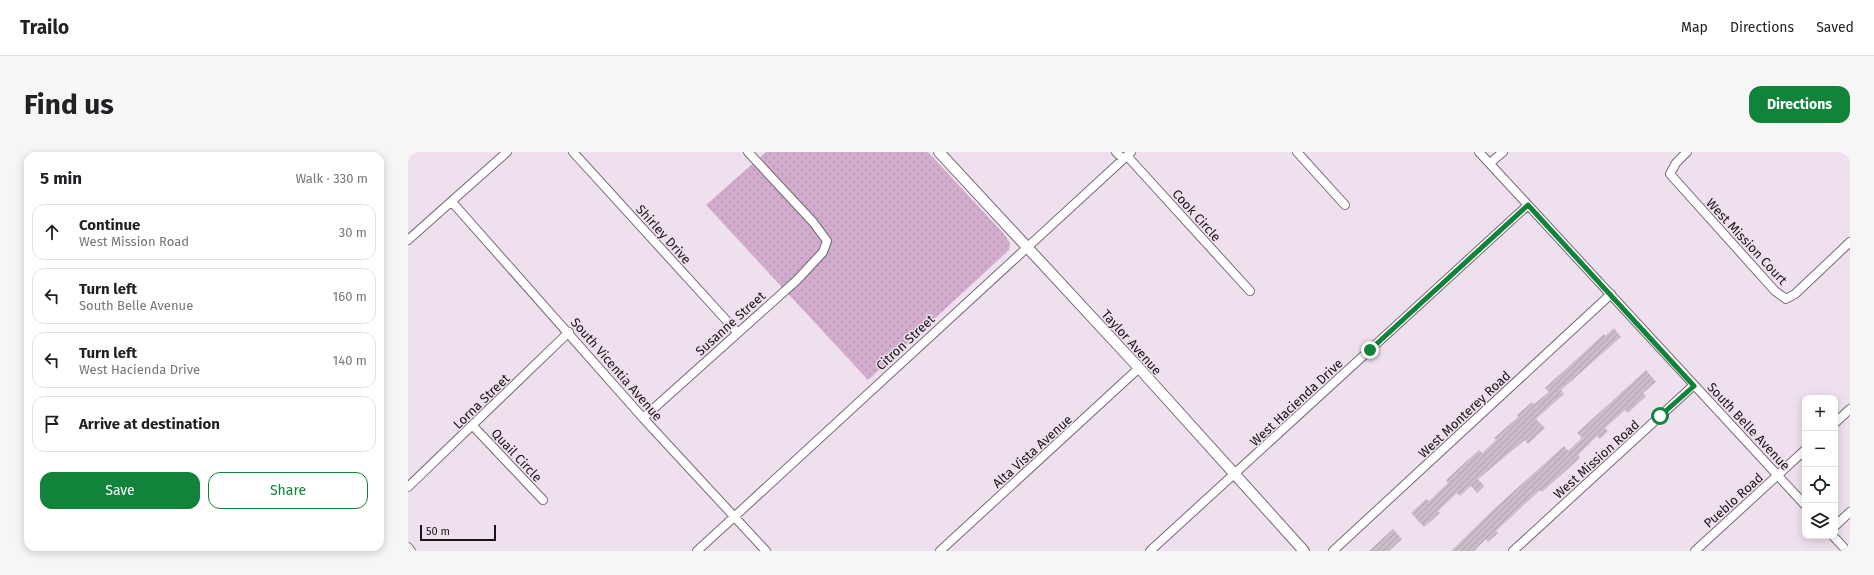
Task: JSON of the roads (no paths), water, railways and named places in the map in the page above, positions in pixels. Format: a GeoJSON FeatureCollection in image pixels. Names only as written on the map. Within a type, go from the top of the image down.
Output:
{"type":"FeatureCollection","features":[{"type":"Feature","properties":{"kind":"street"},"geometry":{"type":"LineString","coordinates":[[408,240],[507,152]]}},
{"type":"Feature","properties":{"kind":"street","name":"Shirley Drive"},"geometry":{"type":"LineString","coordinates":[[573,152],[737,332]]}},
{"type":"Feature","properties":{"kind":"street","name":"Susanne Street"},"geometry":{"type":"LineString","coordinates":[[643,418],[737,332],[797,280],[822,252],[827,241],[813,222],[748,152]]}},
{"type":"Feature","properties":{"kind":"street","name":"Taylor Avenue"},"geometry":{"type":"LineString","coordinates":[[939,152],[1140,368],[1234,475],[1304,551]]}},
{"type":"Feature","properties":{"kind":"street","name":"Cook Circle"},"geometry":{"type":"LineString","coordinates":[[1116,152],[1127,156],[1250,291]]}},
{"type":"Feature","properties":{"kind":"street"},"geometry":{"type":"LineString","coordinates":[[1297,152],[1345,205]]}},
{"type":"Feature","properties":{"kind":"street","name":"South Belle Avenue"},"geometry":{"type":"LineString","coordinates":[[1479,152],[1803,503]]}},
{"type":"Feature","properties":{"kind":"street"},"geometry":{"type":"LineString","coordinates":[[1490,163],[1503,152]]}},
{"type":"Feature","properties":{"kind":"street","name":"West Mission Court"},"geometry":{"type":"LineString","coordinates":[[1687,152],[1676,163],[1670,174],[1775,291],[1786,298],[1795,294],[1850,242]]}},
{"type":"Feature","properties":{"kind":"street","name":"Citron Street"},"geometry":{"type":"LineString","coordinates":[[697,551],[1027,246],[1127,156]]}},
{"type":"Feature","properties":{"kind":"street","name":"South Vicentia Avenue"},"geometry":{"type":"LineString","coordinates":[[452,202],[570,332],[643,418],[766,551]]}},
{"type":"Feature","properties":{"kind":"street","name":"West Hacienda Drive"},"geometry":{"type":"LineString","coordinates":[[1150,551],[1528,205]]}},
{"type":"Feature","properties":{"kind":"street","name":"West Monterey Road"},"geometry":{"type":"LineString","coordinates":[[1333,551],[1611,294]]}},
{"type":"Feature","properties":{"kind":"street","name":"Lorna Street"},"geometry":{"type":"LineString","coordinates":[[408,487],[570,332]]}},
{"type":"Feature","properties":{"kind":"street","name":"Alta Vista Avenue"},"geometry":{"type":"LineString","coordinates":[[940,551],[1140,368]]}},
{"type":"Feature","properties":{"kind":"street","name":"West Mission Road"},"geometry":{"type":"LineString","coordinates":[[1513,551],[1694,386]]}},
{"type":"Feature","properties":{"kind":"street"},"geometry":{"type":"LineString","coordinates":[[1838,420],[1850,409]]}},
{"type":"Feature","properties":{"kind":"street","name":"Quail Circle"},"geometry":{"type":"LineString","coordinates":[[473,426],[543,500]]}},
{"type":"Feature","properties":{"kind":"street","name":"Pueblo Road"},"geometry":{"type":"LineString","coordinates":[[1695,551],[1802,453]]}},
{"type":"Feature","properties":{"kind":"street"},"geometry":{"type":"LineString","coordinates":[[1838,523],[1850,512]]}},
{"type":"Feature","properties":{"kind":"street"},"geometry":{"type":"LineString","coordinates":[[1837,539],[1847,551]]}},
{"type":"Feature","properties":{"kind":"street"},"geometry":{"type":"LineString","coordinates":[[408,547],[411,551]]}}]}
